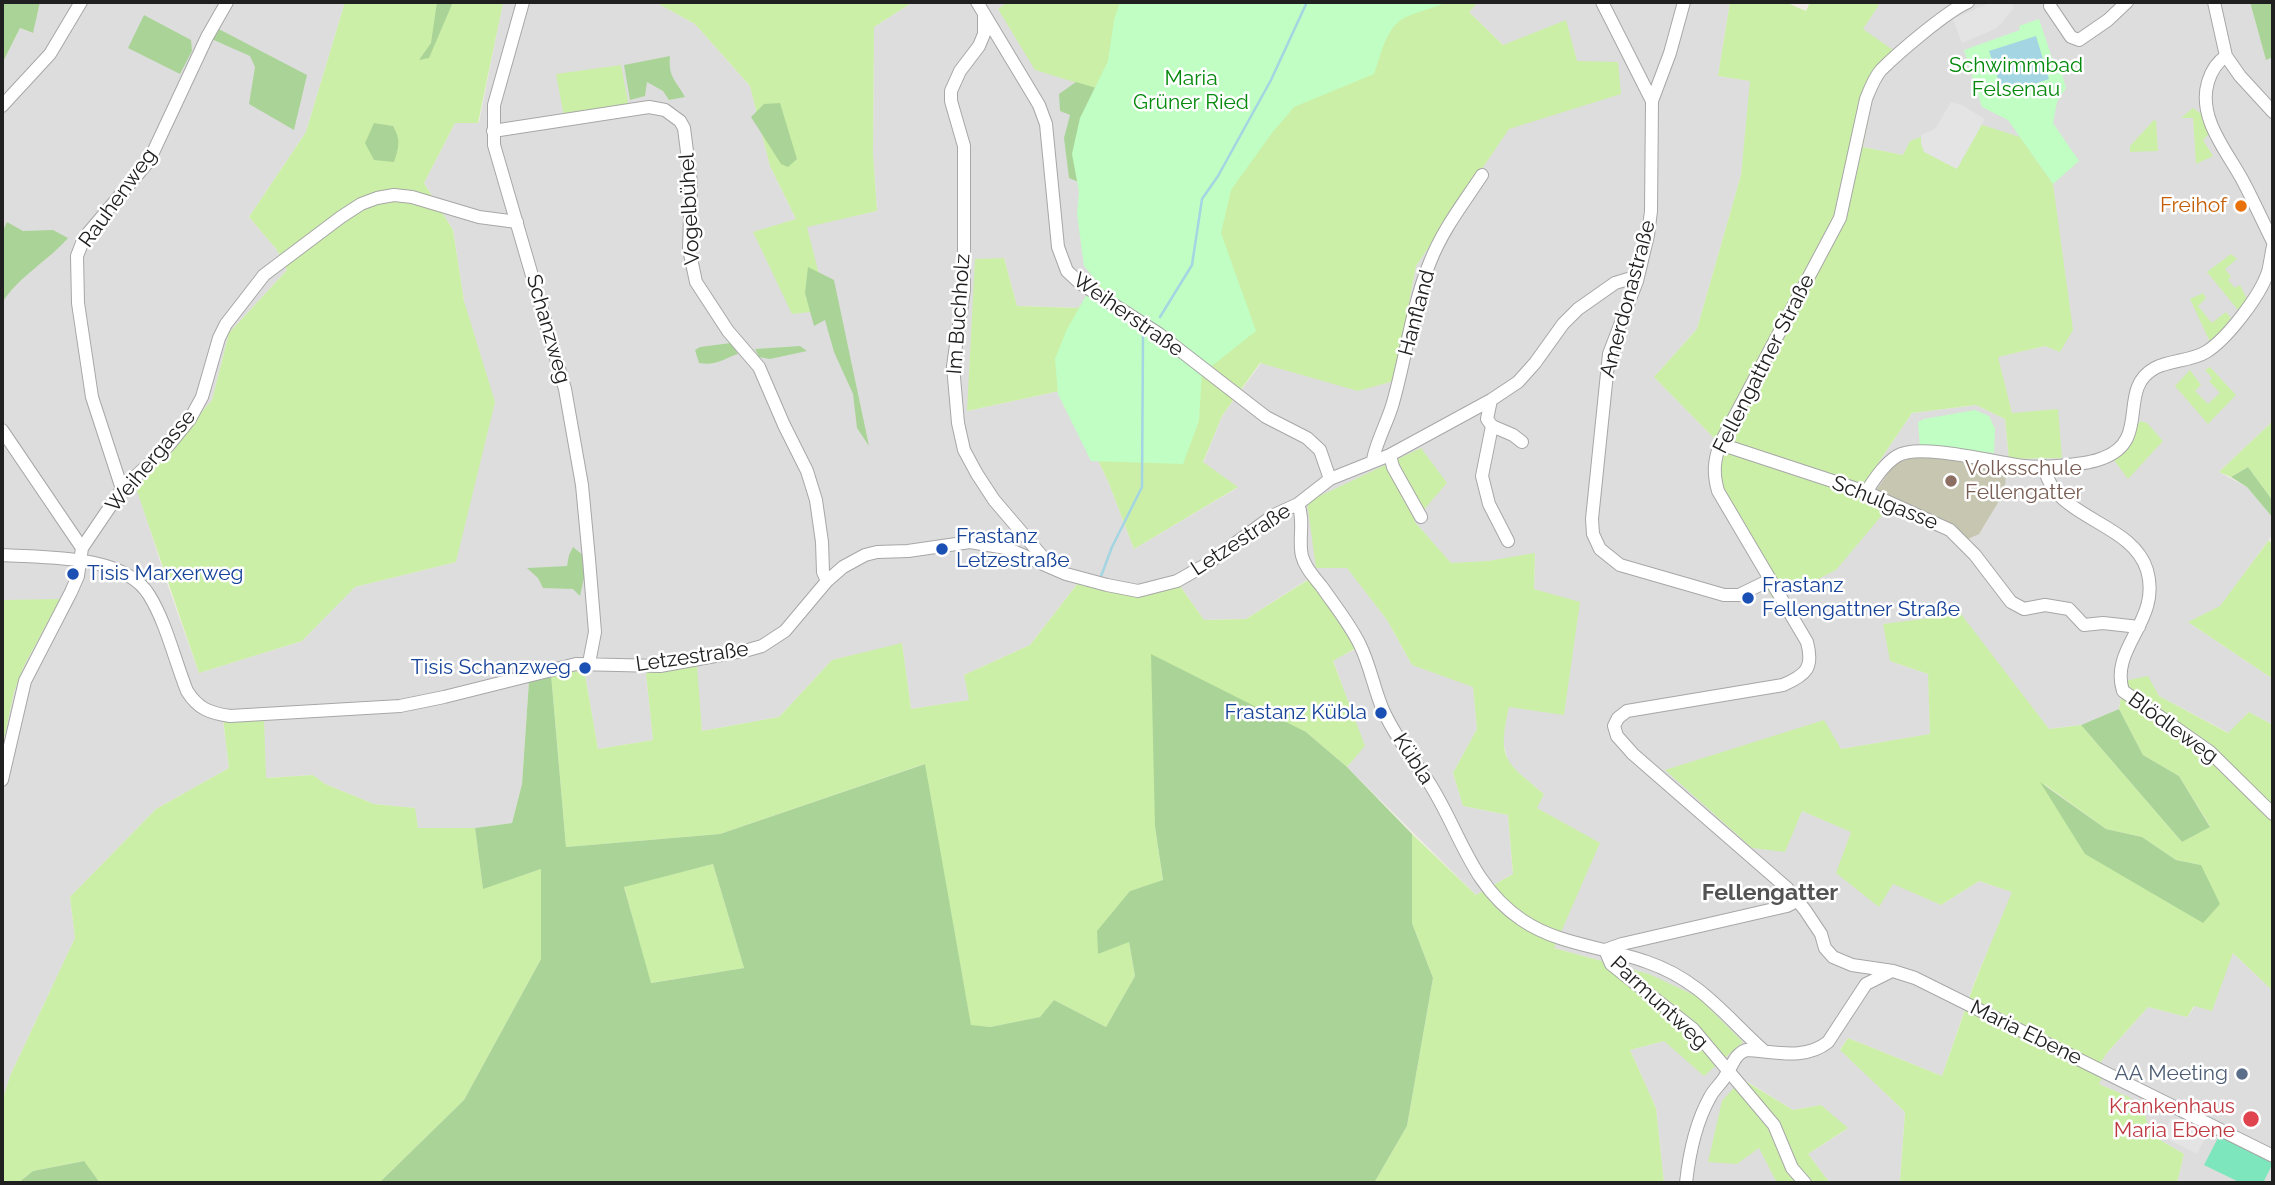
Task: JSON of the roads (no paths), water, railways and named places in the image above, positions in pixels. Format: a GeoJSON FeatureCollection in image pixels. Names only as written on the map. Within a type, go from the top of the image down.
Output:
{"type":"FeatureCollection","features":[{"type":"Feature","properties":{"kind":"street"},"geometry":{"type":"LineString","coordinates":[[2,106],[50,54],[81,2]]}},
{"type":"Feature","properties":{"kind":"street","name":"Rauhenweg"},"geometry":{"type":"LineString","coordinates":[[122,489],[92,397],[78,303],[77,256],[84,237],[149,161],[226,2]]}},
{"type":"Feature","properties":{"kind":"street","name":"Schanzweg"},"geometry":{"type":"LineString","coordinates":[[523,2],[496,96],[494,145],[565,389],[582,485],[594,632],[589,663]]}},
{"type":"Feature","properties":{"kind":"street"},"geometry":{"type":"LineString","coordinates":[[977,2],[984,16]]}},
{"type":"Feature","properties":{"kind":"street","name":"Amerdonastraße"},"geometry":{"type":"LineString","coordinates":[[1602,2],[1652,101],[1651,211],[1637,281],[1608,354],[1592,519],[1593,534],[1600,549],[1620,565],[1716,594],[1739,595],[1770,580]]}},
{"type":"Feature","properties":{"kind":"street"},"geometry":{"type":"LineString","coordinates":[[1652,101],[1670,53],[1684,2]]}},
{"type":"Feature","properties":{"kind":"street","name":"Fellengattner Straße"},"geometry":{"type":"LineString","coordinates":[[1798,900],[1757,860],[1633,754],[1617,736],[1614,726],[1618,718],[1627,711],[1783,685],[1807,670],[1810,660],[1807,642],[1718,491],[1714,477],[1714,460],[1840,218],[1871,86],[1880,71],[1957,6],[1968,2]]}},
{"type":"Feature","properties":{"kind":"street"},"geometry":{"type":"LineString","coordinates":[[2050,6],[2071,37],[2079,40],[2108,20],[2127,2]]}},
{"type":"Feature","properties":{"kind":"street"},"geometry":{"type":"LineString","coordinates":[[2214,2],[2226,56],[2240,76],[2273,112]]}},
{"type":"Feature","properties":{"kind":"street","name":"Weiherstraße"},"geometry":{"type":"LineString","coordinates":[[984,16],[1039,105],[1046,124],[1058,247],[1067,271],[1080,284],[1159,334],[1266,417],[1307,438],[1320,450],[1330,479]]}},
{"type":"Feature","properties":{"kind":"street","name":"Im Buchholz"},"geometry":{"type":"LineString","coordinates":[[984,16],[984,34],[979,46],[960,71],[951,92],[964,146],[964,290],[953,366],[958,423],[964,450],[982,483],[1052,567]]}},
{"type":"Feature","properties":{"kind":"street"},"geometry":{"type":"LineString","coordinates":[[1866,492],[1899,455],[1925,452],[1969,456],[2027,467],[2100,460],[2118,452],[2126,442],[2134,415],[2134,396],[2142,378],[2156,368],[2204,354],[2222,339],[2262,285],[2273,244],[2243,181],[2210,123],[2205,102],[2207,87],[2211,73],[2226,56]]}},
{"type":"Feature","properties":{"kind":"street","name":"Vogelbühel"},"geometry":{"type":"LineString","coordinates":[[493,131],[649,107],[665,110],[680,121],[685,134],[691,183],[689,249],[696,282],[728,331],[759,367],[807,471],[817,500],[823,572],[827,581]]}},
{"type":"Feature","properties":{"kind":"street","name":"Hanfland"},"geometry":{"type":"LineString","coordinates":[[1373,461],[1373,454],[1391,410],[1430,261],[1457,209],[1482,175]]}},
{"type":"Feature","properties":{"kind":"street","name":"Weihergasse"},"geometry":{"type":"LineString","coordinates":[[2,780],[25,681],[71,592],[81,555],[122,489],[168,446],[190,419],[202,397],[219,338],[226,324],[264,275],[361,204],[394,195],[412,197],[479,217],[517,222]]}},
{"type":"Feature","properties":{"kind":"street","name":"Letzestraße"},"geometry":{"type":"LineString","coordinates":[[2,555],[81,555],[129,577],[149,594],[191,697],[199,707],[219,714],[266,715],[400,706],[537,672],[589,663],[660,666],[762,646],[785,631],[827,581],[843,567],[865,555],[970,542],[1006,548],[1066,574],[1138,591],[1177,581],[1208,564],[1274,515],[1298,504],[1330,479],[1390,455],[1491,400],[1518,382],[1578,309],[1615,284],[1628,279],[1637,281]]}},
{"type":"Feature","properties":{"kind":"street"},"geometry":{"type":"LineString","coordinates":[[1491,400],[1488,419],[1492,426],[1522,442]]}},
{"type":"Feature","properties":{"kind":"street"},"geometry":{"type":"LineString","coordinates":[[1492,426],[1482,476],[1489,504],[1508,541]]}},
{"type":"Feature","properties":{"kind":"street"},"geometry":{"type":"LineString","coordinates":[[2,430],[81,555]]}},
{"type":"Feature","properties":{"kind":"street","name":"Schulgasse"},"geometry":{"type":"LineString","coordinates":[[1720,444],[1866,492],[1950,530],[1970,548],[2011,602],[2024,609],[2057,606],[2069,609],[2084,625],[2103,623],[2139,627]]}},
{"type":"Feature","properties":{"kind":"street"},"geometry":{"type":"LineString","coordinates":[[1390,455],[1393,467],[1421,517]]}},
{"type":"Feature","properties":{"kind":"street","name":"Blödleweg"},"geometry":{"type":"LineString","coordinates":[[2044,466],[2046,478],[2058,493],[2129,543],[2146,568],[2150,601],[2145,618],[2120,667],[2119,680],[2123,691],[2210,751],[2273,814]]}},
{"type":"Feature","properties":{"kind":"street","name":"Kübla"},"geometry":{"type":"LineString","coordinates":[[1298,504],[1301,511],[1302,556],[1307,568],[1347,622],[1361,646],[1386,716],[1428,782],[1479,879],[1507,909],[1532,926],[1572,942],[1646,961],[1692,984],[1711,999],[1763,1051]]}},
{"type":"Feature","properties":{"kind":"street","name":"Parmuntweg"},"geometry":{"type":"LineString","coordinates":[[1798,900],[1787,906],[1605,950],[1611,964],[1693,1029],[1773,1125],[1792,1168],[1805,1183]]}},
{"type":"Feature","properties":{"kind":"street","name":"Maria Ebene"},"geometry":{"type":"LineString","coordinates":[[1798,900],[1821,934],[1825,948],[1833,957],[1852,965],[1893,971],[1915,978],[2273,1156]]}},
{"type":"Feature","properties":{"kind":"street"},"geometry":{"type":"LineString","coordinates":[[1686,1183],[1706,1105],[1738,1053],[1746,1050],[1796,1054],[1820,1049],[1828,1042],[1866,984],[1893,971]]}},
{"type":"Feature","properties":{"kind":"water","name":"Schwimmbad Felsenau"},"geometry":{"type":"Polygon","coordinates":[[[2036,36],[2049,79],[2003,94],[1989,51],[2036,36]]]}},
{"type":"Feature","properties":{"kind":"waterway"},"geometry":{"type":"LineString","coordinates":[[1160,317],[1192,265],[1202,199],[1218,176],[1271,80],[1307,2]]}},
{"type":"Feature","properties":{"kind":"waterway"},"geometry":{"type":"LineString","coordinates":[[1100,579],[1112,547],[1142,487],[1143,335]]}},
{"type":"Feature","properties":{"kind":"place","name":"Freihof"},"geometry":{"type":"Point","coordinates":[2241,206]}},
{"type":"Feature","properties":{"kind":"place","name":"Volksschule Fellengatter"},"geometry":{"type":"Point","coordinates":[1951,481]}},
{"type":"Feature","properties":{"kind":"place","name":"Frastanz Letzestraße"},"geometry":{"type":"Point","coordinates":[942,549]}},
{"type":"Feature","properties":{"kind":"place","name":"Tisis Marxerweg"},"geometry":{"type":"Point","coordinates":[73,574]}},
{"type":"Feature","properties":{"kind":"place","name":"Frastanz Fellengattner Straße"},"geometry":{"type":"Point","coordinates":[1748,598]}},
{"type":"Feature","properties":{"kind":"place","name":"Tisis Schanzweg"},"geometry":{"type":"Point","coordinates":[585,668]}},
{"type":"Feature","properties":{"kind":"place","name":"Frastanz Kübla"},"geometry":{"type":"Point","coordinates":[1381,713]}},
{"type":"Feature","properties":{"kind":"place","name":"AA Meeting"},"geometry":{"type":"Point","coordinates":[2242,1074]}},
{"type":"Feature","properties":{"kind":"place","name":"Krankenhaus Maria Ebene"},"geometry":{"type":"Point","coordinates":[2251,1119]}},
{"type":"Feature","properties":{"kind":"district","name":"Fellengatter"},"geometry":{"type":"Point","coordinates":[1770,893]}},
{"type":"Feature","properties":{"kind":"park label","name":"Maria Grüner Ried"},"geometry":{"type":"Point","coordinates":[1191,91]}}]}
